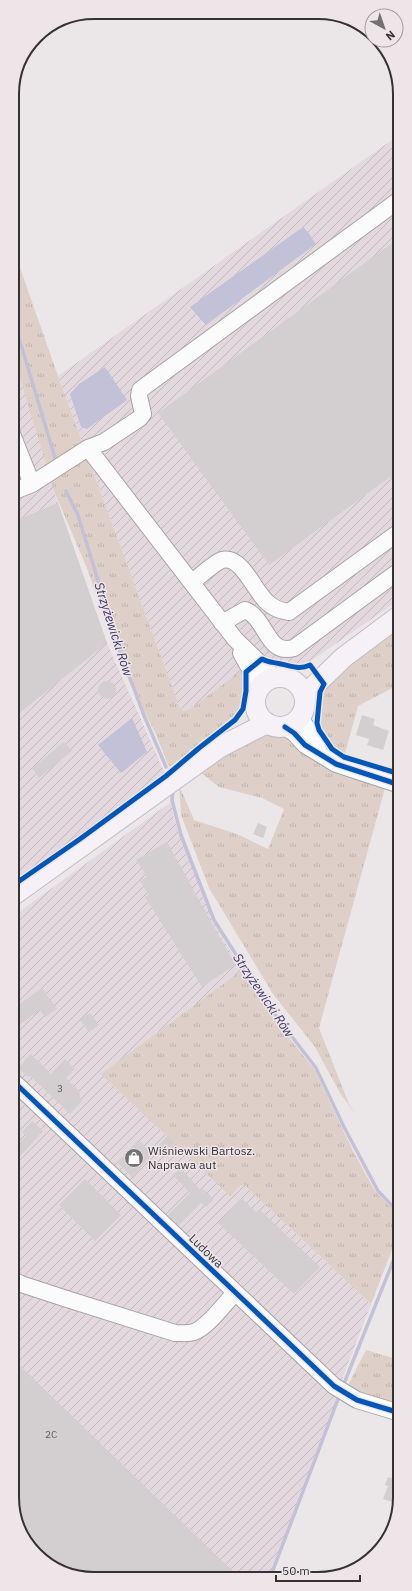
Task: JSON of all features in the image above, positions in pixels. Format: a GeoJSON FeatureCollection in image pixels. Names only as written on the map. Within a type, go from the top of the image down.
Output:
{"type":"FeatureCollection","features":[{"type":"Feature","properties":{"kind":"main road"},"geometry":{"type":"LineString","coordinates":[[19,891],[220,746],[278,711],[312,688],[344,657],[393,621]]}},
{"type":"Feature","properties":{"kind":"main road"},"geometry":{"type":"LineString","coordinates":[[278,711],[264,683],[284,679],[303,678],[344,657]]}},
{"type":"Feature","properties":{"kind":"main road"},"geometry":{"type":"LineString","coordinates":[[278,711],[301,689],[284,679]]}},
{"type":"Feature","properties":{"kind":"street"},"geometry":{"type":"LineString","coordinates":[[19,489],[32,484],[88,448],[104,442],[140,418],[142,414],[139,396],[140,390],[393,204]]}},
{"type":"Feature","properties":{"kind":"street"},"geometry":{"type":"LineString","coordinates":[[88,448],[235,639],[284,679]]}},
{"type":"Feature","properties":{"kind":"street"},"geometry":{"type":"LineString","coordinates":[[19,452],[32,484]]}},
{"type":"Feature","properties":{"kind":"street"},"geometry":{"type":"LineString","coordinates":[[192,582],[221,560],[230,560],[240,565],[266,602],[280,611],[289,612],[393,536]]}},
{"type":"Feature","properties":{"kind":"street"},"geometry":{"type":"LineString","coordinates":[[222,623],[245,610],[252,613],[277,647],[286,650],[294,648],[393,576]]}},
{"type":"Feature","properties":{"kind":"street"},"geometry":{"type":"LineString","coordinates":[[235,639],[256,680],[278,711],[313,738],[320,754],[336,764],[393,782]]}},
{"type":"Feature","properties":{"kind":"street","name":"Ludowa"},"geometry":{"type":"LineString","coordinates":[[19,1087],[334,1386],[357,1400],[393,1411]]}},
{"type":"Feature","properties":{"kind":"street"},"geometry":{"type":"LineString","coordinates":[[19,1283],[175,1333],[185,1334],[195,1332],[203,1326],[235,1292]]}},
{"type":"Feature","properties":{"kind":"shaded area"},"geometry":{"type":"Polygon","coordinates":[[[393,139],[393,604],[305,665],[267,659],[263,655],[190,709],[185,711],[180,708],[58,376],[393,139]]]}},
{"type":"Feature","properties":{"kind":"shaded area"},"geometry":{"type":"Polygon","coordinates":[[[19,374],[54,491],[107,643],[166,776],[19,887],[19,374]]]}},
{"type":"Feature","properties":{"kind":"shaded area"},"geometry":{"type":"Polygon","coordinates":[[[171,802],[174,819],[213,922],[242,970],[102,1074],[230,1196],[243,1184],[371,1304],[341,1382],[19,1083],[19,912],[171,802]]]}},
{"type":"Feature","properties":{"kind":"shaded area"},"geometry":{"type":"Polygon","coordinates":[[[19,1096],[341,1391],[272,1572],[79,1571],[48,1557],[32,1539],[25,1526],[19,1497],[19,1096]]]}},
{"type":"Feature","properties":{"kind":"green space"},"geometry":{"type":"Polygon","coordinates":[[[19,265],[58,376],[180,708],[185,711],[190,709],[242,670],[245,676],[240,712],[221,729],[169,767],[155,732],[129,682],[86,566],[54,491],[19,375],[19,265]]]}},
{"type":"Feature","properties":{"kind":"green space"},"geometry":{"type":"Polygon","coordinates":[[[393,631],[393,688],[358,706],[344,757],[332,749],[319,730],[317,723],[320,692],[324,684],[393,631]]]}},
{"type":"Feature","properties":{"kind":"green space"},"geometry":{"type":"Polygon","coordinates":[[[294,733],[305,745],[387,781],[319,1028],[349,1104],[357,1116],[340,1093],[315,1047],[273,994],[209,888],[181,815],[179,785],[194,820],[237,834],[268,849],[284,809],[262,798],[219,787],[200,772],[234,745],[257,736],[279,736],[294,733]]]}},
{"type":"Feature","properties":{"kind":"green space"},"geometry":{"type":"Polygon","coordinates":[[[242,970],[267,1010],[314,1069],[353,1151],[375,1191],[393,1210],[393,1247],[371,1304],[243,1184],[230,1196],[101,1074],[242,970]]]}},
{"type":"Feature","properties":{"kind":"green space"},"geometry":{"type":"Polygon","coordinates":[[[366,1350],[393,1358],[393,1410],[344,1393],[366,1350]]]}},
{"type":"Feature","properties":{"kind":"water"},"geometry":{"type":"Polygon","coordinates":[[[303,227],[316,244],[206,325],[190,307],[303,227]]]}},
{"type":"Feature","properties":{"kind":"water"},"geometry":{"type":"Polygon","coordinates":[[[105,367],[127,400],[87,429],[81,427],[70,394],[79,384],[105,367]]]}},
{"type":"Feature","properties":{"kind":"water"},"geometry":{"type":"Polygon","coordinates":[[[132,718],[147,752],[121,773],[98,745],[132,718]]]}},
{"type":"Feature","properties":{"kind":"building"},"geometry":{"type":"Polygon","coordinates":[[[393,242],[393,480],[390,477],[269,565],[158,413],[393,242]]]}},
{"type":"Feature","properties":{"kind":"building"},"geometry":{"type":"Polygon","coordinates":[[[58,503],[107,643],[19,713],[19,519],[58,503]]]}},
{"type":"Feature","properties":{"kind":"building"},"geometry":{"type":"Polygon","coordinates":[[[103,681],[111,681],[116,686],[114,697],[111,699],[103,699],[98,694],[98,686],[103,681]]]}},
{"type":"Feature","properties":{"kind":"building"},"geometry":{"type":"Polygon","coordinates":[[[362,715],[375,719],[373,725],[389,731],[383,750],[367,745],[369,739],[356,735],[362,715]]]}},
{"type":"Feature","properties":{"kind":"building"},"geometry":{"type":"Polygon","coordinates":[[[64,742],[72,751],[39,778],[32,768],[64,742]]]}},
{"type":"Feature","properties":{"kind":"building"},"geometry":{"type":"Polygon","coordinates":[[[258,823],[267,827],[263,838],[253,834],[258,823]]]}},
{"type":"Feature","properties":{"kind":"building"},"geometry":{"type":"Polygon","coordinates":[[[167,842],[235,965],[202,987],[145,897],[149,895],[140,881],[147,877],[136,860],[167,842]]]}},
{"type":"Feature","properties":{"kind":"building"},"geometry":{"type":"Polygon","coordinates":[[[42,988],[57,1009],[45,1017],[40,1010],[19,1025],[19,1005],[42,988]]]}},
{"type":"Feature","properties":{"kind":"building"},"geometry":{"type":"Polygon","coordinates":[[[90,1013],[99,1025],[89,1032],[80,1020],[90,1013]]]}},
{"type":"Feature","properties":{"kind":"building"},"geometry":{"type":"Polygon","coordinates":[[[31,1054],[51,1074],[65,1059],[75,1069],[66,1078],[79,1091],[81,1102],[70,1114],[29,1075],[28,1077],[19,1069],[19,1067],[31,1054]]]}},
{"type":"Feature","properties":{"kind":"building"},"geometry":{"type":"Polygon","coordinates":[[[32,1121],[43,1131],[19,1157],[19,1144],[26,1136],[22,1132],[32,1121]]]}},
{"type":"Feature","properties":{"kind":"building"},"geometry":{"type":"Polygon","coordinates":[[[167,1136],[175,1143],[170,1148],[173,1152],[168,1158],[157,1147],[167,1136]]]}},
{"type":"Feature","properties":{"kind":"building"},"geometry":{"type":"Polygon","coordinates":[[[138,1140],[153,1154],[132,1177],[117,1162],[138,1140]]]}},
{"type":"Feature","properties":{"kind":"building"},"geometry":{"type":"Polygon","coordinates":[[[181,1168],[200,1190],[202,1188],[214,1199],[206,1207],[201,1203],[179,1225],[168,1215],[190,1193],[173,1175],[181,1168]]]}},
{"type":"Feature","properties":{"kind":"building"},"geometry":{"type":"Polygon","coordinates":[[[85,1179],[121,1215],[95,1241],[59,1205],[85,1179]]]}},
{"type":"Feature","properties":{"kind":"building"},"geometry":{"type":"Polygon","coordinates":[[[241,1198],[256,1212],[259,1209],[320,1267],[294,1294],[218,1223],[241,1198]]]}},
{"type":"Feature","properties":{"kind":"building"},"geometry":{"type":"Polygon","coordinates":[[[19,1365],[234,1572],[79,1571],[48,1557],[32,1539],[25,1526],[20,1507],[19,1365]]]}},
{"type":"Feature","properties":{"kind":"building"},"geometry":{"type":"Polygon","coordinates":[[[388,1477],[393,1478],[393,1502],[383,1499],[388,1486],[385,1485],[388,1477]]]}},
{"type":"Feature","properties":{"kind":"waterway","name":"Strzyżewicki Rów"},"geometry":{"type":"LineString","coordinates":[[19,338],[56,461]]}},
{"type":"Feature","properties":{"kind":"waterway","name":"Strzyżewicki Rów"},"geometry":{"type":"LineString","coordinates":[[66,491],[78,515],[117,643],[143,713],[166,767]]}},
{"type":"Feature","properties":{"kind":"waterway","name":"Strzyżewicki Rów"},"geometry":{"type":"LineString","coordinates":[[173,790],[172,800],[181,835],[214,920],[270,1008],[316,1068],[344,1127],[378,1191],[393,1207]]}},
{"type":"Feature","properties":{"kind":"waterway"},"geometry":{"type":"LineString","coordinates":[[343,1386],[393,1261]]}},
{"type":"Feature","properties":{"kind":"waterway"},"geometry":{"type":"LineString","coordinates":[[272,1572],[340,1394]]}},
{"type":"Feature","properties":{"kind":"cycle path"},"geometry":{"type":"LineString","coordinates":[[19,881],[80,839],[166,776],[235,720],[243,709],[246,691],[246,672],[262,659],[269,662],[296,667],[310,665],[324,684],[320,692],[317,723],[319,730],[332,749],[344,757],[393,772]]}},
{"type":"Feature","properties":{"kind":"cycle path"},"geometry":{"type":"LineString","coordinates":[[285,727],[294,733],[305,745],[336,764],[393,783]]}},
{"type":"Feature","properties":{"kind":"cycle path"},"geometry":{"type":"LineString","coordinates":[[19,1087],[334,1386],[357,1400],[393,1411]]}},
{"type":"Feature","properties":{"kind":"place","name":"Wiśniewski Bartosz. Naprawa aut"},"geometry":{"type":"Point","coordinates":[134,1158]}}]}
